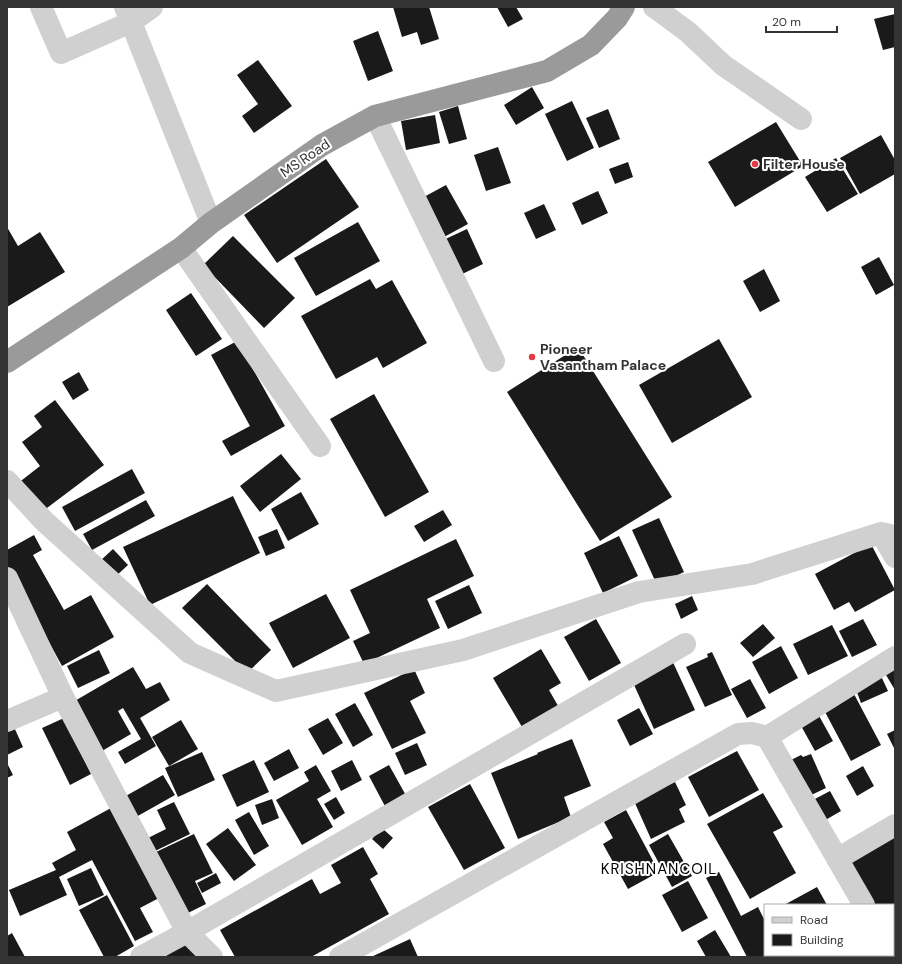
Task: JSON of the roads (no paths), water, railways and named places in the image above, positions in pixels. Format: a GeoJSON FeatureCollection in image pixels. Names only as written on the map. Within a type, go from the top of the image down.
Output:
{"type":"FeatureCollection","features":[{"type":"Feature","properties":{"kind":"highway","name":"MS Road"},"geometry":{"type":"LineString","coordinates":[[7,362],[181,248],[211,223],[322,146],[375,116],[547,70],[592,45],[617,18],[624,7]]}},
{"type":"Feature","properties":{"kind":"street"},"geometry":{"type":"LineString","coordinates":[[40,7],[62,53],[128,14],[152,7]]}},
{"type":"Feature","properties":{"kind":"street"},"geometry":{"type":"LineString","coordinates":[[654,7],[688,32],[723,65],[801,119]]}},
{"type":"Feature","properties":{"kind":"street"},"geometry":{"type":"LineString","coordinates":[[128,14],[211,223]]}},
{"type":"Feature","properties":{"kind":"street"},"geometry":{"type":"LineString","coordinates":[[375,116],[494,361]]}},
{"type":"Feature","properties":{"kind":"street"},"geometry":{"type":"LineString","coordinates":[[181,248],[320,446]]}},
{"type":"Feature","properties":{"kind":"street"},"geometry":{"type":"LineString","coordinates":[[7,481],[44,521],[190,653],[276,691],[463,650],[639,592],[752,574],[890,528],[895,557]]}},
{"type":"Feature","properties":{"kind":"street"},"geometry":{"type":"LineString","coordinates":[[7,578],[64,697],[188,932],[212,957]]}},
{"type":"Feature","properties":{"kind":"street"},"geometry":{"type":"LineString","coordinates":[[141,957],[188,932],[685,644]]}},
{"type":"Feature","properties":{"kind":"street"},"geometry":{"type":"LineString","coordinates":[[767,737],[895,657]]}},
{"type":"Feature","properties":{"kind":"street"},"geometry":{"type":"LineString","coordinates":[[7,721],[64,697]]}},
{"type":"Feature","properties":{"kind":"street"},"geometry":{"type":"LineString","coordinates":[[340,957],[738,734],[752,733],[767,737],[863,904]]}},
{"type":"Feature","properties":{"kind":"street"},"geometry":{"type":"LineString","coordinates":[[837,859],[895,825]]}},
{"type":"Feature","properties":{"kind":"place","name":"Filter House"},"geometry":{"type":"Point","coordinates":[755,164]}},
{"type":"Feature","properties":{"kind":"place","name":"Pioneer Vasantham Palace"},"geometry":{"type":"Point","coordinates":[532,357]}},
{"type":"Feature","properties":{"kind":"district","name":"KRISHNANCOIL"},"geometry":{"type":"Point","coordinates":[659,869]}}]}
